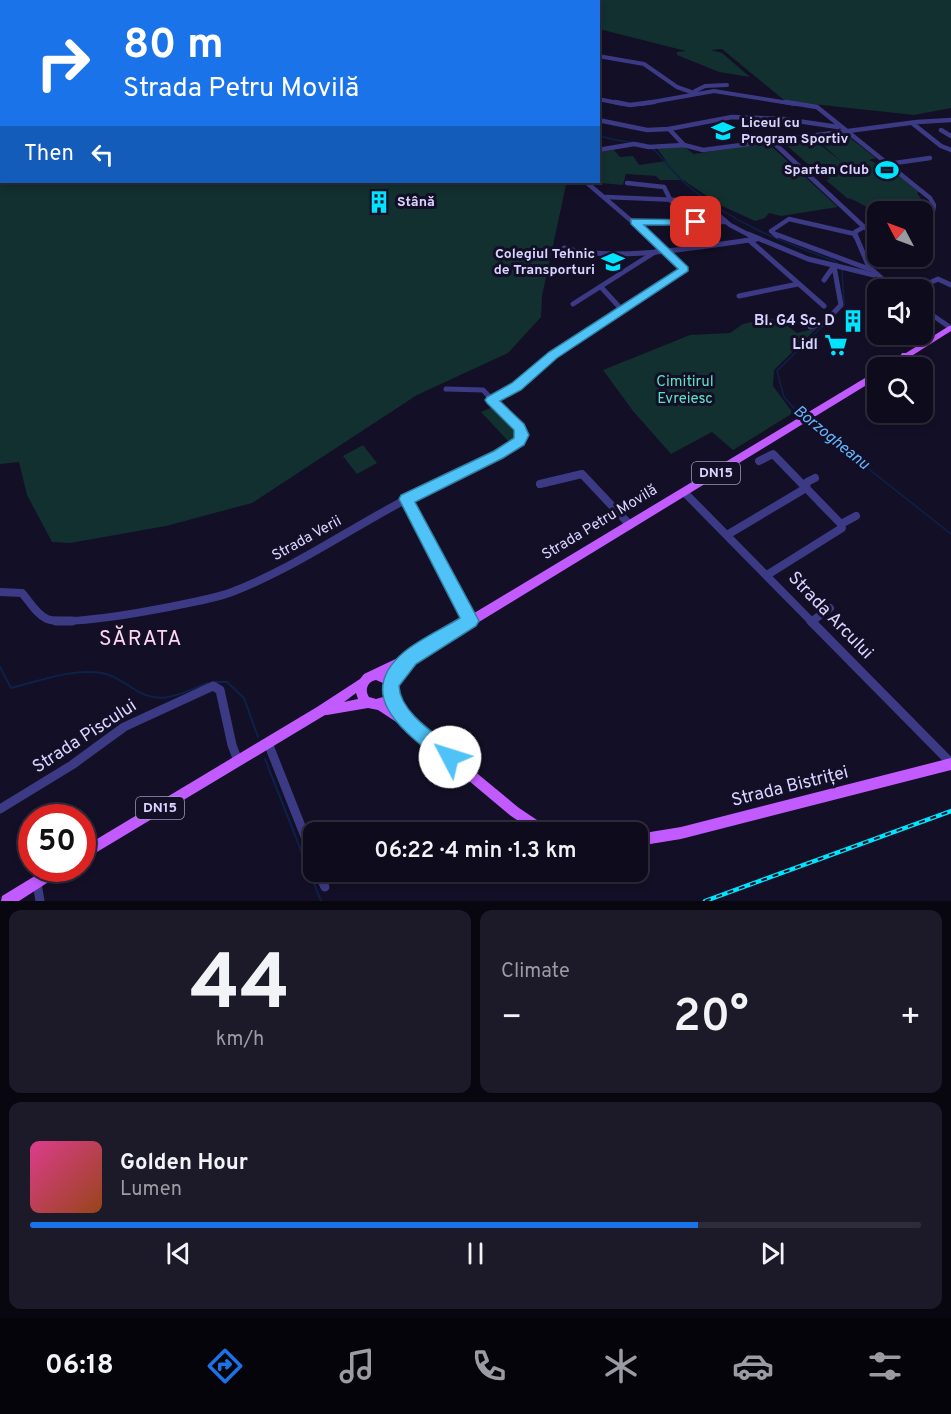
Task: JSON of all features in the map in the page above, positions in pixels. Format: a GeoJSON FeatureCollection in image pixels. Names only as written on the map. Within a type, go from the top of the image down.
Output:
{"type":"FeatureCollection","features":[{"type":"Feature","properties":{"kind":"main road"},"geometry":{"type":"LineString","coordinates":[[905,357],[951,329]]}},
{"type":"Feature","properties":{"kind":"main road"},"geometry":{"type":"LineString","coordinates":[[918,357],[919,352],[951,329]]}},
{"type":"Feature","properties":{"kind":"main road","name":"Strada Petru Movilă"},"geometry":{"type":"LineString","coordinates":[[96,847],[321,711],[369,678],[410,658],[867,381]]}},
{"type":"Feature","properties":{"kind":"main road","name":"Strada Petru Movilă"},"geometry":{"type":"LineString","coordinates":[[390,688],[410,658]]}},
{"type":"Feature","properties":{"kind":"main road"},"geometry":{"type":"LineString","coordinates":[[411,725],[373,704],[362,692],[369,678],[381,675],[390,688],[397,708],[411,725],[530,822]]}},
{"type":"Feature","properties":{"kind":"main road","name":"DN15"},"geometry":{"type":"LineString","coordinates":[[373,704],[386,701],[390,688]]}},
{"type":"Feature","properties":{"kind":"main road","name":"Strada Petru Movilă"},"geometry":{"type":"LineString","coordinates":[[321,711],[373,704]]}},
{"type":"Feature","properties":{"kind":"main road","name":"Strada Bistriței"},"geometry":{"type":"LineString","coordinates":[[648,838],[681,833],[951,764]]}},
{"type":"Feature","properties":{"kind":"main road"},"geometry":{"type":"LineString","coordinates":[[7,901],[37,883]]}},
{"type":"Feature","properties":{"kind":"street"},"geometry":{"type":"LineString","coordinates":[[600,56],[648,65],[677,87],[694,94]]}},
{"type":"Feature","properties":{"kind":"street"},"geometry":{"type":"LineString","coordinates":[[694,94],[694,91],[703,86],[727,86]]}},
{"type":"Feature","properties":{"kind":"street"},"geometry":{"type":"LineString","coordinates":[[600,99],[630,105],[672,100],[694,94],[721,92],[817,107],[933,201]]}},
{"type":"Feature","properties":{"kind":"street"},"geometry":{"type":"LineString","coordinates":[[600,120],[640,130],[669,129],[732,117],[784,119],[843,129]]}},
{"type":"Feature","properties":{"kind":"street"},"geometry":{"type":"LineString","coordinates":[[600,150],[632,144],[649,147],[684,145],[703,150],[843,129],[950,120]]}},
{"type":"Feature","properties":{"kind":"street"},"geometry":{"type":"LineString","coordinates":[[912,123],[941,146],[951,150]]}},
{"type":"Feature","properties":{"kind":"street"},"geometry":{"type":"LineString","coordinates":[[669,129],[684,145]]}},
{"type":"Feature","properties":{"kind":"street"},"geometry":{"type":"LineString","coordinates":[[941,130],[951,136]]}},
{"type":"Feature","properties":{"kind":"street"},"geometry":{"type":"LineString","coordinates":[[772,141],[865,228],[855,234],[789,219],[771,231],[779,237],[870,269]]}},
{"type":"Feature","properties":{"kind":"street"},"geometry":{"type":"LineString","coordinates":[[888,164],[930,158]]}},
{"type":"Feature","properties":{"kind":"street"},"geometry":{"type":"LineString","coordinates":[[491,400],[516,387],[553,355],[684,269],[635,222],[587,183]]}},
{"type":"Feature","properties":{"kind":"street"},"geometry":{"type":"LineString","coordinates":[[627,183],[664,187],[671,201]]}},
{"type":"Feature","properties":{"kind":"street"},"geometry":{"type":"LineString","coordinates":[[606,197],[702,201],[726,222],[758,239],[808,259],[874,275]]}},
{"type":"Feature","properties":{"kind":"street"},"geometry":{"type":"LineString","coordinates":[[635,222],[726,222]]}},
{"type":"Feature","properties":{"kind":"street"},"geometry":{"type":"LineString","coordinates":[[855,234],[870,269],[880,279]]}},
{"type":"Feature","properties":{"kind":"street"},"geometry":{"type":"LineString","coordinates":[[564,248],[584,254],[666,251],[758,239]]}},
{"type":"Feature","properties":{"kind":"street"},"geometry":{"type":"LineString","coordinates":[[749,240],[824,306]]}},
{"type":"Feature","properties":{"kind":"street"},"geometry":{"type":"LineString","coordinates":[[573,304],[656,251]]}},
{"type":"Feature","properties":{"kind":"street"},"geometry":{"type":"LineString","coordinates":[[824,280],[830,269],[836,266]]}},
{"type":"Feature","properties":{"kind":"street"},"geometry":{"type":"LineString","coordinates":[[810,327],[823,324],[841,305],[836,266]]}},
{"type":"Feature","properties":{"kind":"street"},"geometry":{"type":"LineString","coordinates":[[933,281],[938,279],[951,285]]}},
{"type":"Feature","properties":{"kind":"street"},"geometry":{"type":"LineString","coordinates":[[739,296],[798,284]]}},
{"type":"Feature","properties":{"kind":"street"},"geometry":{"type":"LineString","coordinates":[[601,287],[622,310]]}},
{"type":"Feature","properties":{"kind":"street"},"geometry":{"type":"LineString","coordinates":[[933,316],[951,329]]}},
{"type":"Feature","properties":{"kind":"street","name":"Strada Verii"},"geometry":{"type":"LineString","coordinates":[[0,591],[22,593],[36,612],[51,620],[66,622],[217,598],[262,579],[406,499],[499,454],[522,438],[519,428],[485,392],[479,389],[446,389]]}},
{"type":"Feature","properties":{"kind":"street"},"geometry":{"type":"LineString","coordinates":[[759,461],[773,454],[842,524]]}},
{"type":"Feature","properties":{"kind":"street"},"geometry":{"type":"LineString","coordinates":[[540,484],[582,474],[630,525]]}},
{"type":"Feature","properties":{"kind":"street"},"geometry":{"type":"LineString","coordinates":[[727,535],[806,488],[807,482],[815,478]]}},
{"type":"Feature","properties":{"kind":"street","name":"Strada Arcului"},"geometry":{"type":"LineString","coordinates":[[684,492],[951,764]]}},
{"type":"Feature","properties":{"kind":"street"},"geometry":{"type":"LineString","coordinates":[[406,499],[470,621]]}},
{"type":"Feature","properties":{"kind":"street"},"geometry":{"type":"LineString","coordinates":[[767,575],[842,528],[842,524],[856,516]]}},
{"type":"Feature","properties":{"kind":"street"},"geometry":{"type":"LineString","coordinates":[[811,622],[830,608]]}},
{"type":"Feature","properties":{"kind":"street","name":"Strada Piscului"},"geometry":{"type":"LineString","coordinates":[[0,809],[72,765],[124,727],[213,686],[220,690],[232,745],[238,761]]}},
{"type":"Feature","properties":{"kind":"street"},"geometry":{"type":"LineString","coordinates":[[268,743],[303,832]]}},
{"type":"Feature","properties":{"kind":"street"},"geometry":{"type":"LineString","coordinates":[[323,882],[325,887]]}},
{"type":"Feature","properties":{"kind":"street"},"geometry":{"type":"LineString","coordinates":[[37,883],[40,901]]}},
{"type":"Feature","properties":{"kind":"green space"},"geometry":{"type":"Polygon","coordinates":[[[600,0],[951,0],[951,108],[914,115],[785,101],[722,49],[711,50],[722,53],[750,77],[719,72],[677,55],[677,52],[686,51],[600,29],[600,0]]]}},
{"type":"Feature","properties":{"kind":"green space"},"geometry":{"type":"Polygon","coordinates":[[[845,134],[876,158],[868,160],[890,168],[919,192],[917,193],[923,201],[867,201],[867,207],[847,198],[826,180],[830,179],[823,172],[827,164],[810,166],[784,143],[813,139],[842,162],[815,138],[845,134]]]}},
{"type":"Feature","properties":{"kind":"green space"},"geometry":{"type":"Polygon","coordinates":[[[764,143],[770,145],[838,207],[781,216],[769,213],[765,218],[755,221],[722,206],[683,180],[660,180],[656,176],[626,174],[623,185],[600,183],[600,152],[614,150],[620,157],[633,156],[639,165],[666,161],[657,148],[683,146],[694,154],[764,143]]]}},
{"type":"Feature","properties":{"kind":"green space"},"geometry":{"type":"Polygon","coordinates":[[[0,183],[570,183],[566,185],[542,296],[541,317],[508,353],[417,395],[252,503],[166,526],[70,543],[52,542],[27,495],[19,462],[0,464],[0,183]]]}},
{"type":"Feature","properties":{"kind":"green space","name":"Cimitirul Evreiesc"},"geometry":{"type":"Polygon","coordinates":[[[770,318],[785,324],[797,333],[817,328],[774,370],[773,386],[793,413],[733,450],[712,432],[671,454],[633,411],[603,370],[690,335],[730,333],[743,324],[770,318]]]}},
{"type":"Feature","properties":{"kind":"green space"},"geometry":{"type":"Polygon","coordinates":[[[493,407],[519,430],[517,438],[510,443],[481,412],[493,407]]]}},
{"type":"Feature","properties":{"kind":"green space"},"geometry":{"type":"Polygon","coordinates":[[[363,445],[377,463],[357,474],[343,456],[363,445]]]}},
{"type":"Feature","properties":{"kind":"waterway"},"geometry":{"type":"LineString","coordinates":[[600,136],[649,145]]}},
{"type":"Feature","properties":{"kind":"waterway"},"geometry":{"type":"LineString","coordinates":[[652,148],[687,185],[721,210],[757,230],[835,261],[840,266]]}},
{"type":"Feature","properties":{"kind":"waterway","name":"Borzogheanu"},"geometry":{"type":"LineString","coordinates":[[802,417],[784,397],[777,371],[844,305],[842,270]]}},
{"type":"Feature","properties":{"kind":"waterway","name":"Borzogheanu"},"geometry":{"type":"LineString","coordinates":[[808,421],[951,534]]}},
{"type":"Feature","properties":{"kind":"waterway"},"geometry":{"type":"LineString","coordinates":[[0,667],[11,688],[79,672],[102,673],[144,694],[162,698],[208,683]]}},
{"type":"Feature","properties":{"kind":"waterway"},"geometry":{"type":"LineString","coordinates":[[212,682],[227,682],[244,698],[258,737]]}},
{"type":"Feature","properties":{"kind":"waterway"},"geometry":{"type":"LineString","coordinates":[[265,759],[321,901]]}},
{"type":"Feature","properties":{"kind":"railway"},"geometry":{"type":"LineString","coordinates":[[705,901],[951,811]]}},
{"type":"Feature","properties":{"kind":"place","name":"Liceul cu Program Sportiv"},"geometry":{"type":"Point","coordinates":[723,131]}},
{"type":"Feature","properties":{"kind":"place","name":"Spartan Club"},"geometry":{"type":"Point","coordinates":[887,170]}},
{"type":"Feature","properties":{"kind":"place","name":"Stână"},"geometry":{"type":"Point","coordinates":[379,202]}},
{"type":"Feature","properties":{"kind":"place","name":"Colegiul Tehnic de Transporturi"},"geometry":{"type":"Point","coordinates":[613,262]}},
{"type":"Feature","properties":{"kind":"place","name":"Bl. G4 Sc. D"},"geometry":{"type":"Point","coordinates":[853,321]}},
{"type":"Feature","properties":{"kind":"place","name":"Lidl"},"geometry":{"type":"Point","coordinates":[836,345]}},
{"type":"Feature","properties":{"kind":"district","name":"SĂRATA"},"geometry":{"type":"Point","coordinates":[141,639]}},
{"type":"Feature","properties":{"kind":"route"},"geometry":{"type":"LineString","coordinates":[[450,757],[411,725],[397,708],[390,694],[390,683],[410,658],[470,621],[406,499],[514,446],[522,438],[521,430],[491,400],[516,387],[553,355],[684,269],[685,267],[635,222],[696,222]]}}]}
